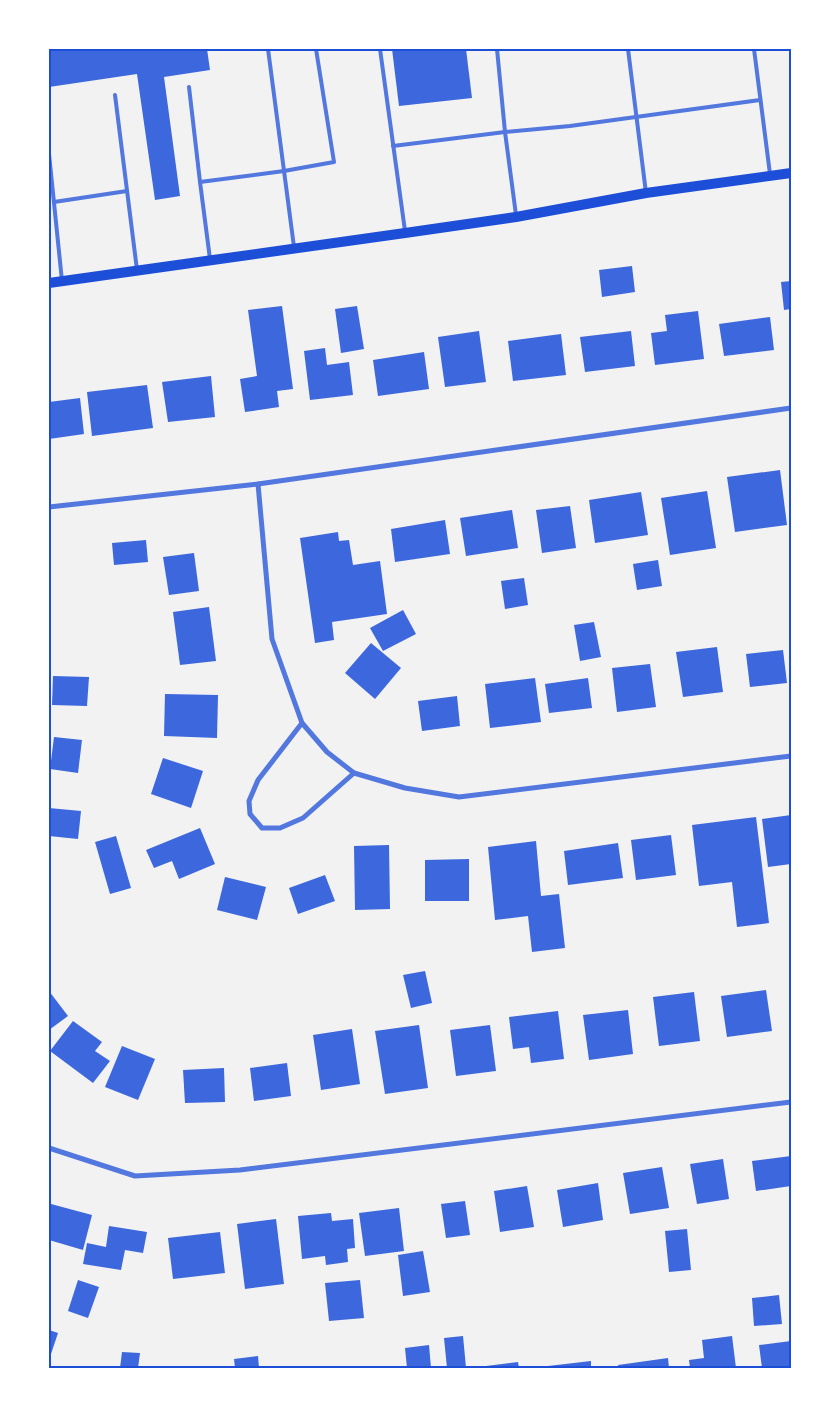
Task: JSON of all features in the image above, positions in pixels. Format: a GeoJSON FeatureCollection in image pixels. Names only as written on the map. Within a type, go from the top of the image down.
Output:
{"type":"FeatureCollection","features":[{"type":"Feature","properties":{"kind":"main road"},"geometry":{"type":"LineString","coordinates":[[49,283],[516,217],[646,193],[791,174]]}},
{"type":"Feature","properties":{"kind":"street"},"geometry":{"type":"LineString","coordinates":[[49,506],[258,484],[791,408]]}},
{"type":"Feature","properties":{"kind":"street"},"geometry":{"type":"LineString","coordinates":[[258,484],[272,639],[302,723],[327,752],[354,772],[405,788],[459,797],[791,756]]}},
{"type":"Feature","properties":{"kind":"street"},"geometry":{"type":"LineString","coordinates":[[302,723],[258,780],[249,801],[250,814],[262,828],[280,828],[303,818],[354,772]]}},
{"type":"Feature","properties":{"kind":"street"},"geometry":{"type":"LineString","coordinates":[[49,1148],[135,1176],[240,1170],[791,1102]]}},
{"type":"Feature","properties":{"kind":"lane"},"geometry":{"type":"LineString","coordinates":[[268,49],[294,249]]}},
{"type":"Feature","properties":{"kind":"lane"},"geometry":{"type":"LineString","coordinates":[[200,182],[284,171],[334,162],[316,49]]}},
{"type":"Feature","properties":{"kind":"lane"},"geometry":{"type":"LineString","coordinates":[[380,49],[405,233]]}},
{"type":"Feature","properties":{"kind":"lane"},"geometry":{"type":"LineString","coordinates":[[497,49],[516,217]]}},
{"type":"Feature","properties":{"kind":"lane"},"geometry":{"type":"LineString","coordinates":[[628,49],[646,193]]}},
{"type":"Feature","properties":{"kind":"lane"},"geometry":{"type":"LineString","coordinates":[[754,49],[770,176]]}},
{"type":"Feature","properties":{"kind":"lane"},"geometry":{"type":"LineString","coordinates":[[189,88],[210,260]]}},
{"type":"Feature","properties":{"kind":"lane"},"geometry":{"type":"LineString","coordinates":[[115,95],[137,270]]}},
{"type":"Feature","properties":{"kind":"lane"},"geometry":{"type":"LineString","coordinates":[[393,146],[760,100]]}},
{"type":"Feature","properties":{"kind":"lane"},"geometry":{"type":"LineString","coordinates":[[49,154],[62,281]]}},
{"type":"Feature","properties":{"kind":"lane"},"geometry":{"type":"LineString","coordinates":[[54,202],[127,191]]}},
{"type":"Feature","properties":{"kind":"building"},"geometry":{"type":"Polygon","coordinates":[[[49,49],[207,49],[210,70],[164,77],[180,196],[155,200],[137,74],[49,87],[49,49]]]}},
{"type":"Feature","properties":{"kind":"building"},"geometry":{"type":"Polygon","coordinates":[[[392,49],[466,49],[472,98],[399,106],[392,49]]]}},
{"type":"Feature","properties":{"kind":"building"},"geometry":{"type":"Polygon","coordinates":[[[632,266],[635,292],[602,297],[599,270],[632,266]]]}},
{"type":"Feature","properties":{"kind":"building"},"geometry":{"type":"Polygon","coordinates":[[[791,281],[791,309],[784,310],[781,282],[791,281]]]}},
{"type":"Feature","properties":{"kind":"building"},"geometry":{"type":"Polygon","coordinates":[[[282,306],[293,389],[277,391],[279,407],[245,412],[240,379],[257,376],[248,310],[282,306]]]}},
{"type":"Feature","properties":{"kind":"building"},"geometry":{"type":"Polygon","coordinates":[[[357,306],[364,349],[341,353],[335,309],[357,306]]]}},
{"type":"Feature","properties":{"kind":"building"},"geometry":{"type":"Polygon","coordinates":[[[698,311],[704,359],[655,365],[651,333],[667,331],[665,315],[698,311]]]}},
{"type":"Feature","properties":{"kind":"building"},"geometry":{"type":"Polygon","coordinates":[[[770,317],[774,350],[724,356],[719,324],[770,317]]]}},
{"type":"Feature","properties":{"kind":"building"},"geometry":{"type":"Polygon","coordinates":[[[479,331],[486,382],[445,387],[438,337],[479,331]]]}},
{"type":"Feature","properties":{"kind":"building"},"geometry":{"type":"Polygon","coordinates":[[[631,331],[635,366],[585,372],[580,337],[631,331]]]}},
{"type":"Feature","properties":{"kind":"building"},"geometry":{"type":"Polygon","coordinates":[[[561,334],[566,375],[513,381],[508,341],[561,334]]]}},
{"type":"Feature","properties":{"kind":"building"},"geometry":{"type":"Polygon","coordinates":[[[325,348],[327,365],[349,362],[353,395],[310,400],[304,351],[325,348]]]}},
{"type":"Feature","properties":{"kind":"building"},"geometry":{"type":"Polygon","coordinates":[[[424,352],[429,389],[378,396],[373,360],[424,352]]]}},
{"type":"Feature","properties":{"kind":"building"},"geometry":{"type":"Polygon","coordinates":[[[211,376],[215,417],[168,422],[162,382],[211,376]]]}},
{"type":"Feature","properties":{"kind":"building"},"geometry":{"type":"Polygon","coordinates":[[[147,385],[153,428],[92,436],[87,392],[147,385]]]}},
{"type":"Feature","properties":{"kind":"building"},"geometry":{"type":"Polygon","coordinates":[[[80,398],[84,434],[49,439],[49,402],[80,398]]]}},
{"type":"Feature","properties":{"kind":"building"},"geometry":{"type":"Polygon","coordinates":[[[780,470],[787,525],[735,532],[727,477],[780,470]]]}},
{"type":"Feature","properties":{"kind":"building"},"geometry":{"type":"Polygon","coordinates":[[[707,491],[716,548],[670,555],[661,498],[707,491]]]}},
{"type":"Feature","properties":{"kind":"building"},"geometry":{"type":"Polygon","coordinates":[[[641,492],[648,535],[595,543],[589,500],[641,492]]]}},
{"type":"Feature","properties":{"kind":"building"},"geometry":{"type":"Polygon","coordinates":[[[570,506],[576,548],[542,553],[536,510],[570,506]]]}},
{"type":"Feature","properties":{"kind":"building"},"geometry":{"type":"Polygon","coordinates":[[[512,510],[518,548],[466,556],[460,518],[512,510]]]}},
{"type":"Feature","properties":{"kind":"building"},"geometry":{"type":"Polygon","coordinates":[[[445,520],[450,554],[395,562],[391,529],[445,520]]]}},
{"type":"Feature","properties":{"kind":"building"},"geometry":{"type":"Polygon","coordinates":[[[338,532],[339,541],[349,540],[353,565],[380,561],[387,614],[332,622],[334,640],[315,643],[300,538],[338,532]]]}},
{"type":"Feature","properties":{"kind":"building"},"geometry":{"type":"Polygon","coordinates":[[[146,540],[148,562],[114,565],[112,543],[146,540]]]}},
{"type":"Feature","properties":{"kind":"building"},"geometry":{"type":"Polygon","coordinates":[[[194,553],[199,591],[169,595],[163,557],[194,553]]]}},
{"type":"Feature","properties":{"kind":"building"},"geometry":{"type":"Polygon","coordinates":[[[49,556],[51,556],[50,571],[49,571],[49,556]]]}},
{"type":"Feature","properties":{"kind":"building"},"geometry":{"type":"Polygon","coordinates":[[[658,560],[662,586],[637,590],[633,564],[658,560]]]}},
{"type":"Feature","properties":{"kind":"building"},"geometry":{"type":"Polygon","coordinates":[[[524,578],[528,605],[505,609],[501,581],[524,578]]]}},
{"type":"Feature","properties":{"kind":"building"},"geometry":{"type":"Polygon","coordinates":[[[209,607],[216,661],[180,665],[173,612],[209,607]]]}},
{"type":"Feature","properties":{"kind":"building"},"geometry":{"type":"Polygon","coordinates":[[[403,610],[416,634],[383,651],[370,628],[403,610]]]}},
{"type":"Feature","properties":{"kind":"building"},"geometry":{"type":"Polygon","coordinates":[[[594,622],[601,657],[580,661],[574,625],[594,622]]]}},
{"type":"Feature","properties":{"kind":"building"},"geometry":{"type":"Polygon","coordinates":[[[371,643],[401,668],[375,699],[345,673],[371,643]]]}},
{"type":"Feature","properties":{"kind":"building"},"geometry":{"type":"Polygon","coordinates":[[[717,647],[723,692],[683,697],[676,652],[717,647]]]}},
{"type":"Feature","properties":{"kind":"building"},"geometry":{"type":"Polygon","coordinates":[[[783,650],[787,683],[750,687],[746,654],[783,650]]]}},
{"type":"Feature","properties":{"kind":"building"},"geometry":{"type":"Polygon","coordinates":[[[650,664],[656,707],[617,712],[612,668],[650,664]]]}},
{"type":"Feature","properties":{"kind":"building"},"geometry":{"type":"Polygon","coordinates":[[[53,676],[89,677],[87,706],[52,705],[53,676]]]}},
{"type":"Feature","properties":{"kind":"building"},"geometry":{"type":"Polygon","coordinates":[[[535,678],[541,722],[490,728],[485,684],[535,678]]]}},
{"type":"Feature","properties":{"kind":"building"},"geometry":{"type":"Polygon","coordinates":[[[588,678],[592,708],[549,713],[545,684],[588,678]]]}},
{"type":"Feature","properties":{"kind":"building"},"geometry":{"type":"Polygon","coordinates":[[[165,694],[218,695],[217,738],[164,736],[165,694]]]}},
{"type":"Feature","properties":{"kind":"building"},"geometry":{"type":"Polygon","coordinates":[[[457,696],[460,726],[422,731],[418,701],[457,696]]]}},
{"type":"Feature","properties":{"kind":"building"},"geometry":{"type":"Polygon","coordinates":[[[54,737],[82,740],[78,773],[50,769],[54,737]]]}},
{"type":"Feature","properties":{"kind":"building"},"geometry":{"type":"Polygon","coordinates":[[[163,758],[203,771],[191,808],[151,794],[163,758]]]}},
{"type":"Feature","properties":{"kind":"building"},"geometry":{"type":"Polygon","coordinates":[[[49,808],[81,811],[78,839],[49,836],[49,808]]]}},
{"type":"Feature","properties":{"kind":"building"},"geometry":{"type":"Polygon","coordinates":[[[791,815],[791,864],[768,867],[762,819],[791,815]]]}},
{"type":"Feature","properties":{"kind":"building"},"geometry":{"type":"Polygon","coordinates":[[[756,817],[769,923],[737,927],[732,882],[699,886],[692,825],[756,817]]]}},
{"type":"Feature","properties":{"kind":"building"},"geometry":{"type":"Polygon","coordinates":[[[200,828],[215,864],[179,879],[172,861],[154,868],[146,850],[200,828]]]}},
{"type":"Feature","properties":{"kind":"building"},"geometry":{"type":"Polygon","coordinates":[[[671,835],[676,875],[636,880],[631,840],[671,835]]]}},
{"type":"Feature","properties":{"kind":"building"},"geometry":{"type":"Polygon","coordinates":[[[116,836],[131,888],[110,894],[95,842],[116,836]]]}},
{"type":"Feature","properties":{"kind":"building"},"geometry":{"type":"Polygon","coordinates":[[[536,841],[541,896],[559,894],[565,948],[532,952],[528,916],[495,920],[488,847],[536,841]]]}},
{"type":"Feature","properties":{"kind":"building"},"geometry":{"type":"Polygon","coordinates":[[[618,843],[623,878],[568,885],[564,851],[618,843]]]}},
{"type":"Feature","properties":{"kind":"building"},"geometry":{"type":"Polygon","coordinates":[[[389,845],[390,909],[355,910],[354,846],[389,845]]]}},
{"type":"Feature","properties":{"kind":"building"},"geometry":{"type":"Polygon","coordinates":[[[469,859],[469,901],[425,901],[425,860],[469,859]]]}},
{"type":"Feature","properties":{"kind":"building"},"geometry":{"type":"Polygon","coordinates":[[[325,875],[335,901],[298,914],[289,888],[325,875]]]}},
{"type":"Feature","properties":{"kind":"building"},"geometry":{"type":"Polygon","coordinates":[[[225,877],[266,887],[257,920],[217,910],[225,877]]]}},
{"type":"Feature","properties":{"kind":"building"},"geometry":{"type":"Polygon","coordinates":[[[425,971],[432,1003],[411,1008],[403,975],[425,971]]]}},
{"type":"Feature","properties":{"kind":"building"},"geometry":{"type":"Polygon","coordinates":[[[766,990],[772,1031],[727,1037],[721,996],[766,990]]]}},
{"type":"Feature","properties":{"kind":"building"},"geometry":{"type":"Polygon","coordinates":[[[49,991],[68,1016],[49,1030],[49,991]]]}},
{"type":"Feature","properties":{"kind":"building"},"geometry":{"type":"Polygon","coordinates":[[[694,992],[700,1041],[659,1046],[653,997],[694,992]]]}},
{"type":"Feature","properties":{"kind":"building"},"geometry":{"type":"Polygon","coordinates":[[[628,1010],[633,1054],[589,1060],[583,1015],[628,1010]]]}},
{"type":"Feature","properties":{"kind":"building"},"geometry":{"type":"Polygon","coordinates":[[[558,1011],[564,1059],[531,1063],[529,1047],[513,1049],[509,1017],[558,1011]]]}},
{"type":"Feature","properties":{"kind":"building"},"geometry":{"type":"Polygon","coordinates":[[[73,1021],[102,1042],[95,1051],[110,1061],[93,1083],[50,1051],[73,1021]]]}},
{"type":"Feature","properties":{"kind":"building"},"geometry":{"type":"Polygon","coordinates":[[[419,1025],[428,1088],[385,1094],[375,1031],[419,1025]]]}},
{"type":"Feature","properties":{"kind":"building"},"geometry":{"type":"Polygon","coordinates":[[[490,1025],[496,1071],[456,1076],[450,1030],[490,1025]]]}},
{"type":"Feature","properties":{"kind":"building"},"geometry":{"type":"Polygon","coordinates":[[[352,1029],[360,1084],[321,1090],[313,1035],[352,1029]]]}},
{"type":"Feature","properties":{"kind":"building"},"geometry":{"type":"Polygon","coordinates":[[[122,1046],[155,1059],[138,1100],[105,1087],[122,1046]]]}},
{"type":"Feature","properties":{"kind":"building"},"geometry":{"type":"Polygon","coordinates":[[[287,1063],[291,1096],[254,1101],[250,1068],[287,1063]]]}},
{"type":"Feature","properties":{"kind":"building"},"geometry":{"type":"Polygon","coordinates":[[[224,1068],[225,1102],[185,1103],[183,1070],[224,1068]]]}},
{"type":"Feature","properties":{"kind":"building"},"geometry":{"type":"Polygon","coordinates":[[[791,1156],[791,1186],[756,1191],[752,1161],[791,1156]]]}},
{"type":"Feature","properties":{"kind":"building"},"geometry":{"type":"Polygon","coordinates":[[[723,1159],[729,1199],[697,1204],[690,1164],[723,1159]]]}},
{"type":"Feature","properties":{"kind":"building"},"geometry":{"type":"Polygon","coordinates":[[[662,1167],[669,1208],[630,1214],[623,1173],[662,1167]]]}},
{"type":"Feature","properties":{"kind":"building"},"geometry":{"type":"Polygon","coordinates":[[[598,1183],[603,1220],[563,1227],[557,1190],[598,1183]]]}},
{"type":"Feature","properties":{"kind":"building"},"geometry":{"type":"Polygon","coordinates":[[[527,1186],[534,1227],[500,1232],[494,1191],[527,1186]]]}},
{"type":"Feature","properties":{"kind":"building"},"geometry":{"type":"Polygon","coordinates":[[[465,1201],[470,1235],[446,1238],[441,1204],[465,1201]]]}},
{"type":"Feature","properties":{"kind":"building"},"geometry":{"type":"Polygon","coordinates":[[[51,1204],[92,1215],[83,1250],[49,1240],[49,1211],[51,1204]]]}},
{"type":"Feature","properties":{"kind":"building"},"geometry":{"type":"Polygon","coordinates":[[[399,1208],[404,1251],[365,1256],[359,1213],[399,1208]]]}},
{"type":"Feature","properties":{"kind":"building"},"geometry":{"type":"Polygon","coordinates":[[[331,1213],[332,1221],[353,1219],[355,1248],[347,1249],[348,1262],[326,1265],[325,1256],[302,1259],[298,1216],[331,1213]]]}},
{"type":"Feature","properties":{"kind":"building"},"geometry":{"type":"Polygon","coordinates":[[[276,1219],[284,1284],[245,1289],[237,1224],[276,1219]]]}},
{"type":"Feature","properties":{"kind":"building"},"geometry":{"type":"Polygon","coordinates":[[[109,1226],[147,1232],[143,1253],[125,1250],[121,1270],[83,1264],[87,1243],[106,1247],[109,1226]]]}},
{"type":"Feature","properties":{"kind":"building"},"geometry":{"type":"Polygon","coordinates":[[[687,1229],[691,1270],[669,1272],[665,1231],[687,1229]]]}},
{"type":"Feature","properties":{"kind":"building"},"geometry":{"type":"Polygon","coordinates":[[[220,1232],[225,1273],[173,1279],[168,1238],[220,1232]]]}},
{"type":"Feature","properties":{"kind":"building"},"geometry":{"type":"Polygon","coordinates":[[[423,1251],[430,1292],[403,1296],[398,1255],[423,1251]]]}},
{"type":"Feature","properties":{"kind":"building"},"geometry":{"type":"Polygon","coordinates":[[[78,1280],[99,1287],[88,1318],[68,1311],[78,1280]]]}},
{"type":"Feature","properties":{"kind":"building"},"geometry":{"type":"Polygon","coordinates":[[[360,1280],[364,1318],[329,1321],[325,1283],[360,1280]]]}},
{"type":"Feature","properties":{"kind":"building"},"geometry":{"type":"Polygon","coordinates":[[[779,1295],[782,1324],[754,1326],[752,1298],[779,1295]]]}},
{"type":"Feature","properties":{"kind":"building"},"geometry":{"type":"Polygon","coordinates":[[[49,1330],[58,1333],[49,1360],[49,1330]]]}},
{"type":"Feature","properties":{"kind":"building"},"geometry":{"type":"Polygon","coordinates":[[[463,1336],[466,1368],[447,1368],[444,1338],[463,1336]]]}},
{"type":"Feature","properties":{"kind":"building"},"geometry":{"type":"Polygon","coordinates":[[[732,1336],[736,1368],[690,1368],[689,1360],[704,1358],[702,1340],[732,1336]]]}},
{"type":"Feature","properties":{"kind":"building"},"geometry":{"type":"Polygon","coordinates":[[[791,1341],[791,1368],[762,1368],[759,1345],[791,1341]]]}},
{"type":"Feature","properties":{"kind":"building"},"geometry":{"type":"Polygon","coordinates":[[[429,1345],[431,1368],[407,1368],[405,1348],[429,1345]]]}},
{"type":"Feature","properties":{"kind":"building"},"geometry":{"type":"Polygon","coordinates":[[[122,1352],[140,1353],[138,1368],[120,1368],[122,1352]]]}},
{"type":"Feature","properties":{"kind":"building"},"geometry":{"type":"Polygon","coordinates":[[[258,1356],[259,1368],[235,1368],[234,1359],[258,1356]]]}},
{"type":"Feature","properties":{"kind":"building"},"geometry":{"type":"Polygon","coordinates":[[[668,1358],[669,1368],[619,1368],[618,1365],[668,1358]]]}},
{"type":"Feature","properties":{"kind":"building"},"geometry":{"type":"Polygon","coordinates":[[[591,1361],[591,1368],[549,1368],[548,1366],[591,1361]]]}},
{"type":"Feature","properties":{"kind":"building"},"geometry":{"type":"Polygon","coordinates":[[[518,1362],[519,1368],[478,1368],[478,1367],[518,1362]]]}}]}
